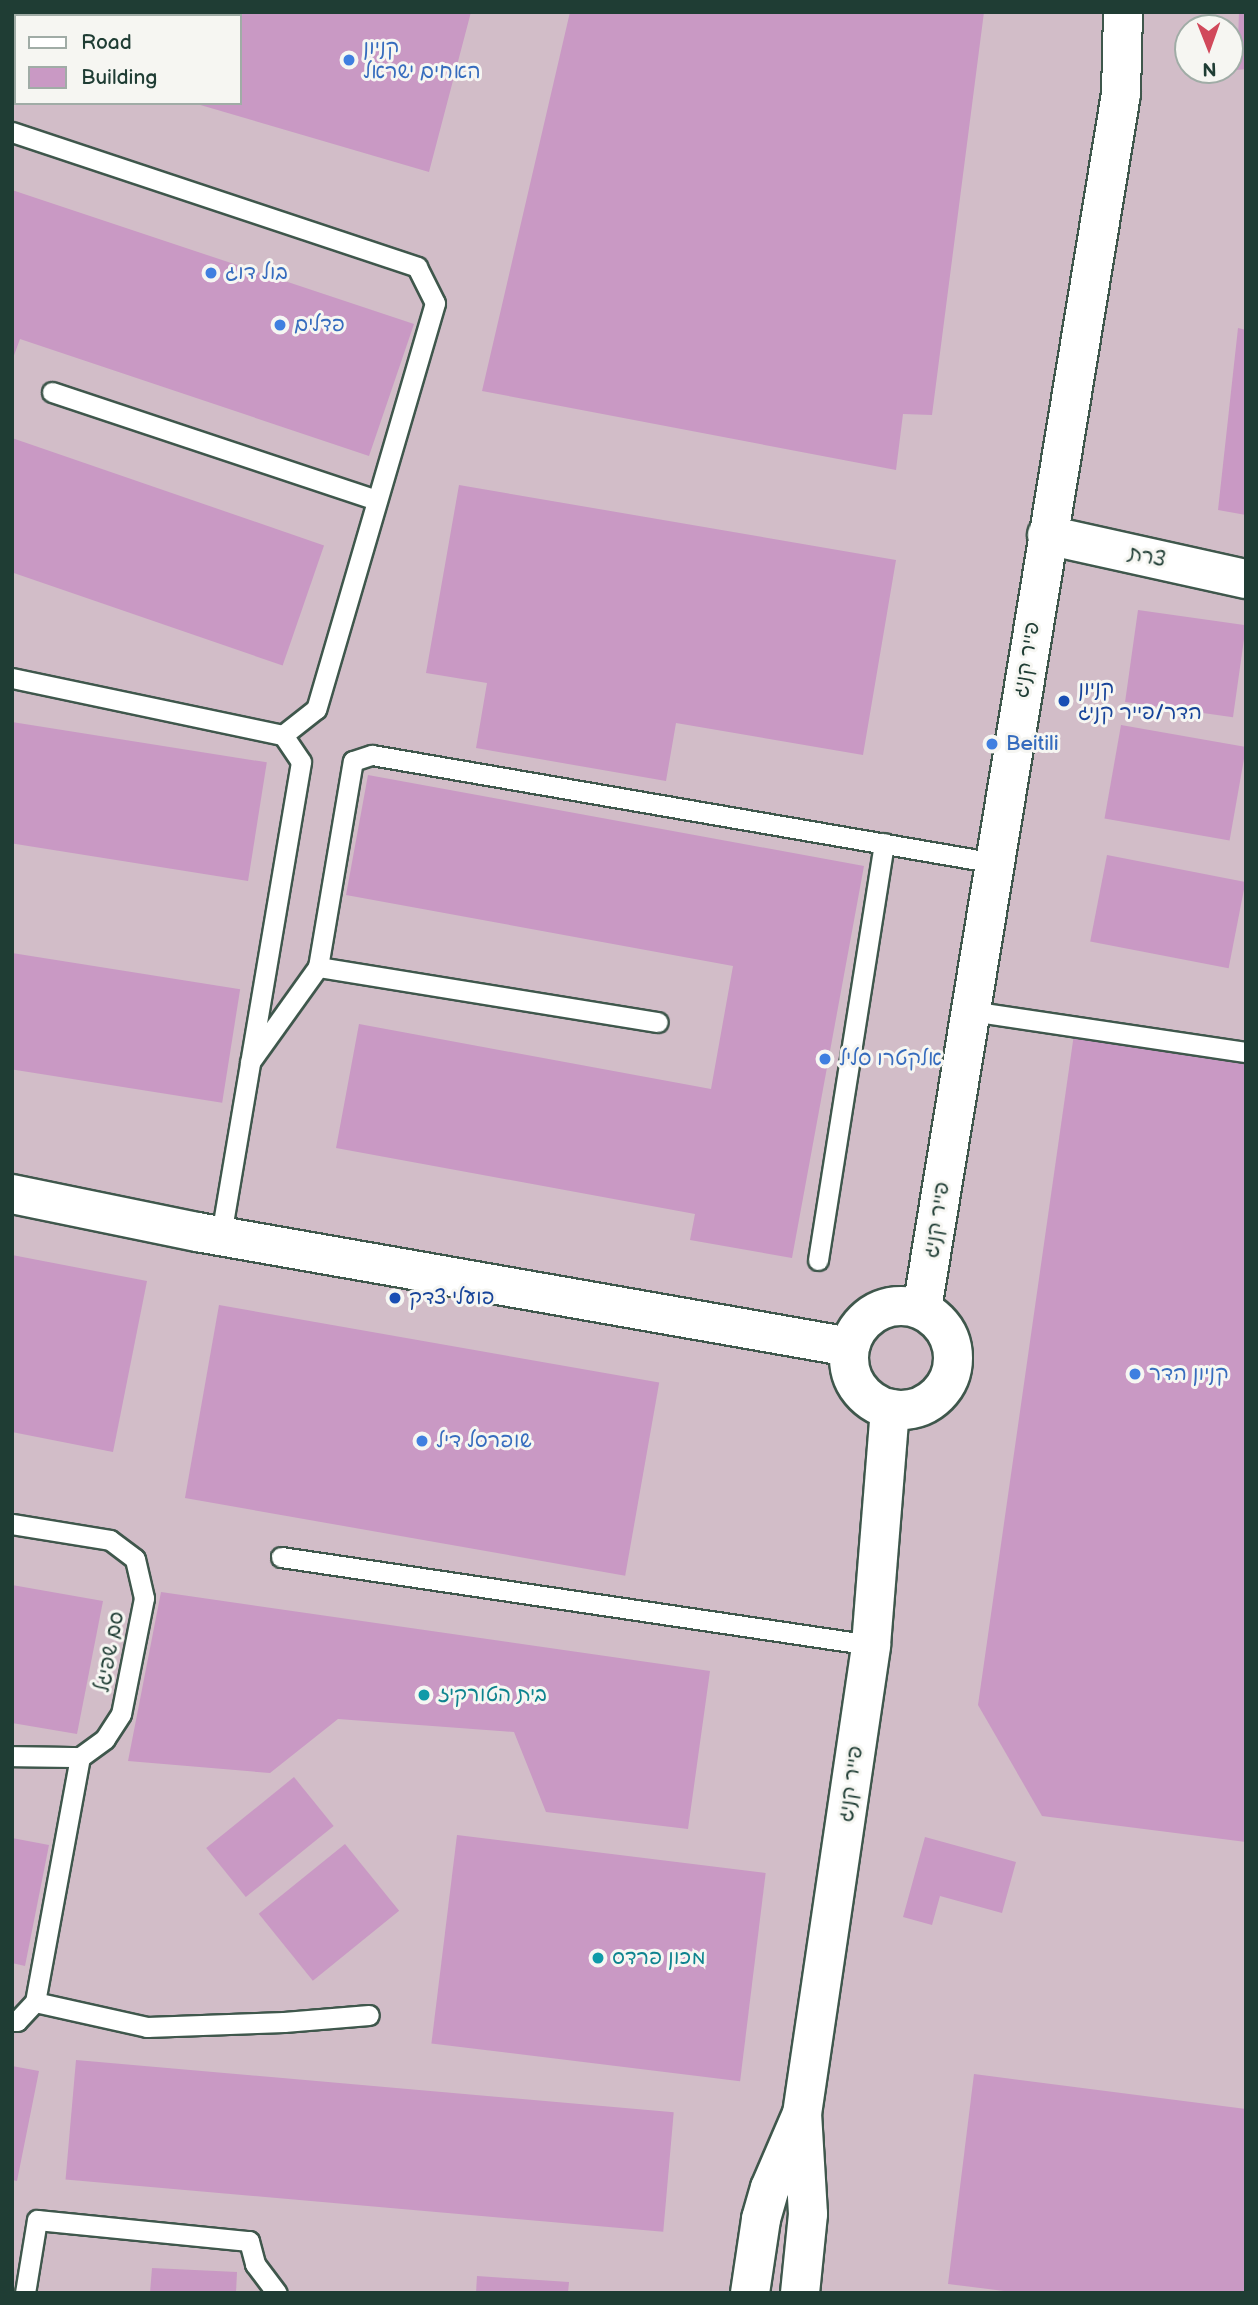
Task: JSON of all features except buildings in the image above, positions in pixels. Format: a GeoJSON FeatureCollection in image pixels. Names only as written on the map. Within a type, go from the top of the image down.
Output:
{"type":"FeatureCollection","features":[{"type":"Feature","properties":{"kind":"street","name":"פייר קניג"},"geometry":{"type":"LineString","coordinates":[[922,1309],[1121,94],[1124,12]]}},
{"type":"Feature","properties":{"kind":"street","name":"פייר קניג"},"geometry":{"type":"LineString","coordinates":[[1121,94],[1147,12]]}},
{"type":"Feature","properties":{"kind":"street","name":"צרת"},"geometry":{"type":"LineString","coordinates":[[1047,535],[1246,579]]}},
{"type":"Feature","properties":{"kind":"street"},"geometry":{"type":"LineString","coordinates":[[12,1194],[221,1236],[849,1347]]}},
{"type":"Feature","properties":{"kind":"street"},"geometry":{"type":"LineString","coordinates":[[904,1305],[922,1309],[938,1320],[949,1334],[954,1367],[947,1384],[935,1398],[908,1410],[890,1409],[873,1402],[859,1390],[849,1366],[849,1347],[856,1330],[868,1316],[886,1308],[904,1305]]}},
{"type":"Feature","properties":{"kind":"street","name":"פייר קניג"},"geometry":{"type":"LineString","coordinates":[[800,2293],[808,2214],[802,2114],[871,1645],[890,1409]]}},
{"type":"Feature","properties":{"kind":"street","name":"פייר קניג"},"geometry":{"type":"LineString","coordinates":[[750,2293],[761,2220],[770,2188],[802,2114]]}},
{"type":"Feature","properties":{"kind":"lane"},"geometry":{"type":"LineString","coordinates":[[12,132],[417,267],[435,303],[316,709],[284,735]]}},
{"type":"Feature","properties":{"kind":"lane"},"geometry":{"type":"LineString","coordinates":[[52,393],[377,500]]}},
{"type":"Feature","properties":{"kind":"lane"},"geometry":{"type":"LineString","coordinates":[[12,678],[284,735],[300,762],[221,1236]]}},
{"type":"Feature","properties":{"kind":"lane"},"geometry":{"type":"LineString","coordinates":[[250,1062],[318,967],[353,761],[373,755],[995,863]]}},
{"type":"Feature","properties":{"kind":"lane"},"geometry":{"type":"LineString","coordinates":[[818,1260],[884,843]]}},
{"type":"Feature","properties":{"kind":"lane"},"geometry":{"type":"LineString","coordinates":[[318,967],[658,1021]]}},
{"type":"Feature","properties":{"kind":"lane"},"geometry":{"type":"LineString","coordinates":[[971,1011],[1246,1052]]}},
{"type":"Feature","properties":{"kind":"lane","name":"סם שפיגל"},"geometry":{"type":"LineString","coordinates":[[12,1524],[110,1540],[135,1559],[144,1598],[121,1714],[105,1739],[80,1757]]}},
{"type":"Feature","properties":{"kind":"lane"},"geometry":{"type":"LineString","coordinates":[[281,1557],[871,1645]]}},
{"type":"Feature","properties":{"kind":"lane"},"geometry":{"type":"LineString","coordinates":[[12,1756],[80,1757],[35,2001],[17,2021],[12,2021]]}},
{"type":"Feature","properties":{"kind":"lane"},"geometry":{"type":"LineString","coordinates":[[35,2001],[147,2027],[284,2022],[369,2015]]}},
{"type":"Feature","properties":{"kind":"lane"},"geometry":{"type":"LineString","coordinates":[[25,2293],[37,2220],[248,2241],[255,2263],[277,2293]]}},
{"type":"Feature","properties":{"kind":"shaded area"},"geometry":{"type":"Polygon","coordinates":[[[12,12],[1246,12],[1246,2293],[12,2293],[12,12]]]}},
{"type":"Feature","properties":{"kind":"place","name":"קניון האחים ישראל"},"geometry":{"type":"Point","coordinates":[349,60]}},
{"type":"Feature","properties":{"kind":"place","name":"בול דוג"},"geometry":{"type":"Point","coordinates":[211,273]}},
{"type":"Feature","properties":{"kind":"place","name":"פדלים"},"geometry":{"type":"Point","coordinates":[280,325]}},
{"type":"Feature","properties":{"kind":"place","name":"קניון הדר/פייר קניג"},"geometry":{"type":"Point","coordinates":[1064,701]}},
{"type":"Feature","properties":{"kind":"place","name":"Beitili"},"geometry":{"type":"Point","coordinates":[992,744]}},
{"type":"Feature","properties":{"kind":"place","name":"אלקטרו סליל"},"geometry":{"type":"Point","coordinates":[825,1059]}},
{"type":"Feature","properties":{"kind":"place","name":"פועלי צדק"},"geometry":{"type":"Point","coordinates":[395,1298]}},
{"type":"Feature","properties":{"kind":"place","name":"קניון הדר"},"geometry":{"type":"Point","coordinates":[1135,1374]}},
{"type":"Feature","properties":{"kind":"place","name":"שופרסל דיל"},"geometry":{"type":"Point","coordinates":[422,1441]}},
{"type":"Feature","properties":{"kind":"place","name":"בית הטורקיז"},"geometry":{"type":"Point","coordinates":[424,1695]}},
{"type":"Feature","properties":{"kind":"place","name":"מכון פרדס"},"geometry":{"type":"Point","coordinates":[598,1958]}}]}
